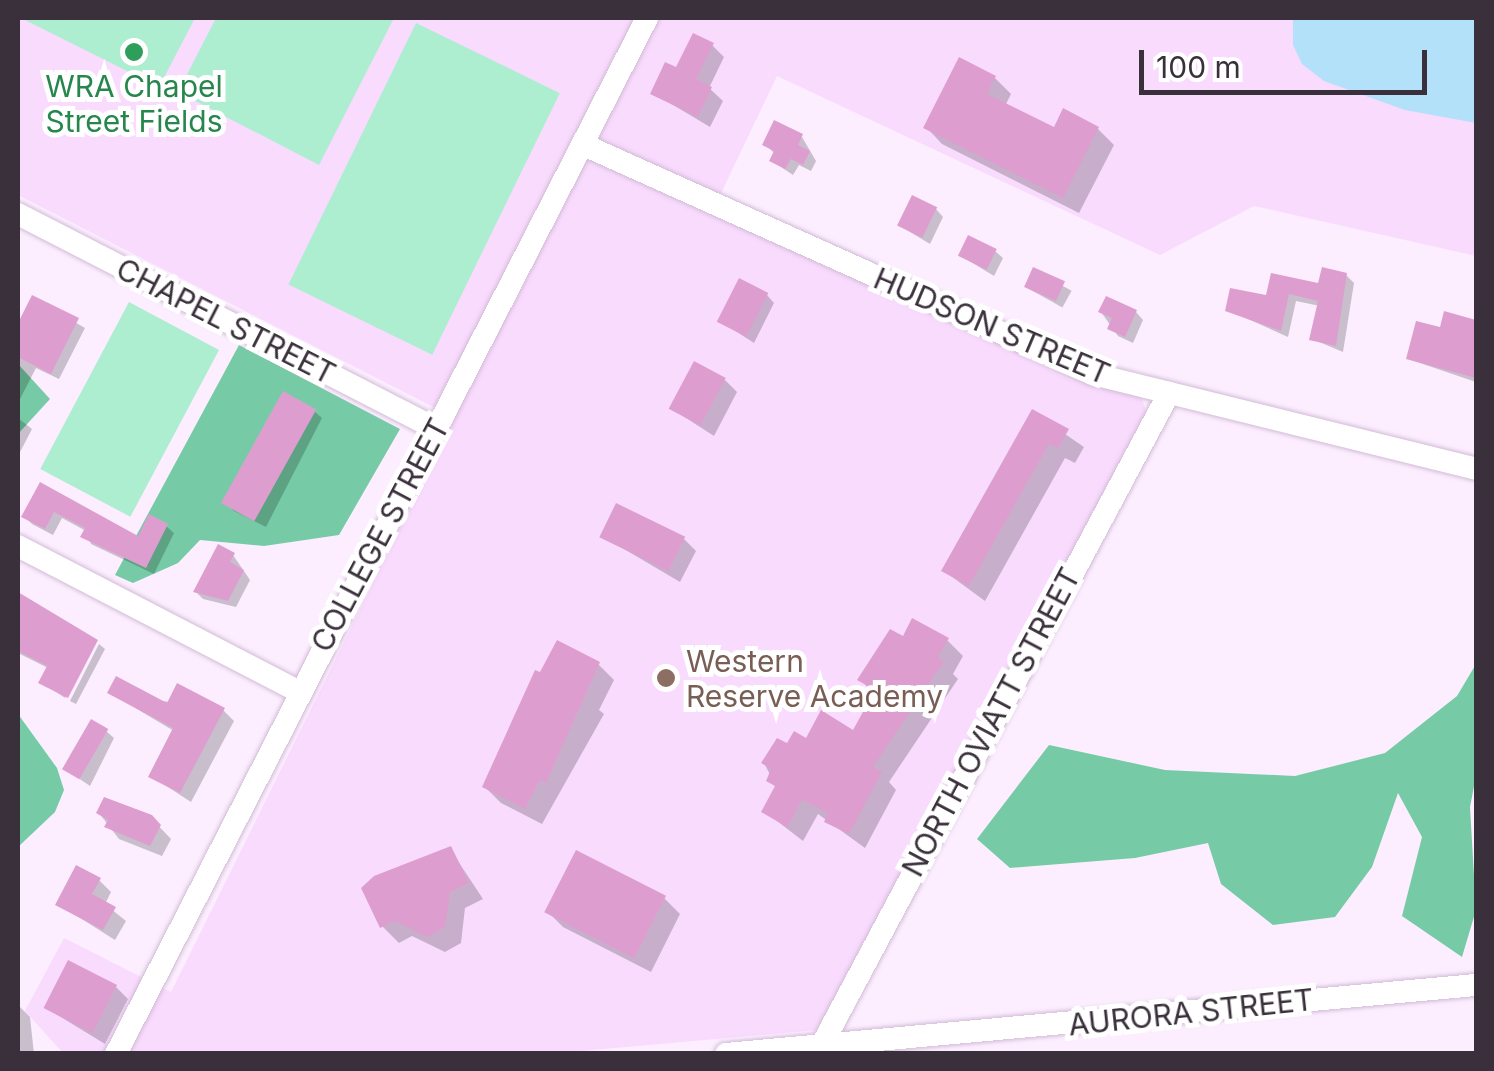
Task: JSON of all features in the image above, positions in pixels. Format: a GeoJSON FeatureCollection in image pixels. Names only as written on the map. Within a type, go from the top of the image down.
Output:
{"type":"FeatureCollection","features":[{"type":"Feature","properties":{"kind":"street","name":"COLLEGE STREET"},"geometry":{"type":"LineString","coordinates":[[116,1054],[298,691],[647,18]]}},
{"type":"Feature","properties":{"kind":"street","name":"HUDSON STREET"},"geometry":{"type":"LineString","coordinates":[[584,145],[1093,374],[1476,469]]}},
{"type":"Feature","properties":{"kind":"street","name":"CHAPEL STREET"},"geometry":{"type":"LineString","coordinates":[[18,214],[436,428]]}},
{"type":"Feature","properties":{"kind":"street","name":"NORTH OVIATT STREET"},"geometry":{"type":"LineString","coordinates":[[819,1051],[1168,392]]}},
{"type":"Feature","properties":{"kind":"street"},"geometry":{"type":"LineString","coordinates":[[18,546],[298,691]]}},
{"type":"Feature","properties":{"kind":"street","name":"AURORA STREET"},"geometry":{"type":"LineString","coordinates":[[726,1054],[819,1051],[1476,985]]}},
{"type":"Feature","properties":{"kind":"shaded area","name":"Western Reserve Academy"},"geometry":{"type":"Polygon","coordinates":[[[18,18],[1476,18],[1476,256],[1254,206],[1160,255],[777,76],[712,212],[1142,398],[1147,416],[817,1030],[547,1054],[63,1053],[25,1011],[64,938],[171,992],[455,418],[18,195],[18,18]]]}},
{"type":"Feature","properties":{"kind":"green space","name":"WRA Chapel Street Fields"},"geometry":{"type":"Polygon","coordinates":[[[21,18],[195,18],[159,87],[21,18]]]}},
{"type":"Feature","properties":{"kind":"green space"},"geometry":{"type":"Polygon","coordinates":[[[216,18],[394,18],[319,165],[178,92],[216,18]]]}},
{"type":"Feature","properties":{"kind":"green space"},"geometry":{"type":"Polygon","coordinates":[[[416,23],[560,93],[432,355],[288,285],[416,23]]]}},
{"type":"Feature","properties":{"kind":"green space"},"geometry":{"type":"Polygon","coordinates":[[[129,302],[219,350],[130,517],[40,469],[129,302]]]}},
{"type":"Feature","properties":{"kind":"green space"},"geometry":{"type":"Polygon","coordinates":[[[239,345],[400,429],[339,535],[264,546],[200,540],[178,563],[133,583],[115,575],[239,345]]]}},
{"type":"Feature","properties":{"kind":"green space"},"geometry":{"type":"Polygon","coordinates":[[[18,364],[50,399],[18,434],[18,364]]]}},
{"type":"Feature","properties":{"kind":"green space"},"geometry":{"type":"Polygon","coordinates":[[[1476,664],[1476,776],[1470,807],[1476,910],[1462,957],[1402,916],[1422,837],[1398,793],[1372,867],[1335,917],[1273,925],[1221,884],[1208,843],[1135,858],[1010,868],[977,839],[1049,745],[1165,770],[1295,776],[1385,753],[1457,696],[1476,664]]]}},
{"type":"Feature","properties":{"kind":"green space"},"geometry":{"type":"Polygon","coordinates":[[[18,714],[57,768],[64,790],[55,812],[18,847],[18,714]]]}},
{"type":"Feature","properties":{"kind":"water"},"geometry":{"type":"Polygon","coordinates":[[[1293,18],[1476,18],[1476,123],[1405,110],[1324,81],[1302,64],[1293,45],[1293,18]]]}},
{"type":"Feature","properties":{"kind":"building"},"geometry":{"type":"Polygon","coordinates":[[[693,33],[714,43],[696,79],[712,87],[698,117],[650,94],[665,62],[676,67],[693,33]]]}},
{"type":"Feature","properties":{"kind":"building"},"geometry":{"type":"Polygon","coordinates":[[[959,57],[996,76],[987,94],[1054,127],[1063,108],[1099,127],[1063,198],[923,128],[959,57]]]}},
{"type":"Feature","properties":{"kind":"building"},"geometry":{"type":"Polygon","coordinates":[[[774,120],[803,134],[798,145],[810,151],[803,165],[791,159],[785,169],[769,161],[774,151],[762,145],[774,120]]]}},
{"type":"Feature","properties":{"kind":"building"},"geometry":{"type":"Polygon","coordinates":[[[912,195],[937,207],[922,238],[897,226],[912,195]]]}},
{"type":"Feature","properties":{"kind":"building"},"geometry":{"type":"Polygon","coordinates":[[[968,235],[997,249],[987,270],[958,256],[968,235]]]}},
{"type":"Feature","properties":{"kind":"building"},"geometry":{"type":"Polygon","coordinates":[[[1033,267],[1065,281],[1056,301],[1024,287],[1033,267]]]}},
{"type":"Feature","properties":{"kind":"building"},"geometry":{"type":"Polygon","coordinates":[[[1322,267],[1347,273],[1336,346],[1309,340],[1318,301],[1289,294],[1281,331],[1225,311],[1230,288],[1266,295],[1271,273],[1318,283],[1322,267]]]}},
{"type":"Feature","properties":{"kind":"building"},"geometry":{"type":"Polygon","coordinates":[[[739,278],[768,293],[746,337],[717,322],[739,278]]]}},
{"type":"Feature","properties":{"kind":"building"},"geometry":{"type":"Polygon","coordinates":[[[32,295],[79,318],[51,374],[18,357],[18,323],[32,295]]]}},
{"type":"Feature","properties":{"kind":"building"},"geometry":{"type":"Polygon","coordinates":[[[1106,296],[1137,310],[1125,337],[1107,329],[1112,318],[1098,312],[1106,296]]]}},
{"type":"Feature","properties":{"kind":"building"},"geometry":{"type":"Polygon","coordinates":[[[1444,311],[1476,320],[1476,378],[1406,359],[1416,321],[1440,327],[1444,311]]]}},
{"type":"Feature","properties":{"kind":"building"},"geometry":{"type":"Polygon","coordinates":[[[694,361],[726,378],[700,426],[669,409],[694,361]]]}},
{"type":"Feature","properties":{"kind":"building"},"geometry":{"type":"Polygon","coordinates":[[[283,391],[316,409],[254,521],[221,503],[283,391]]]}},
{"type":"Feature","properties":{"kind":"building"},"geometry":{"type":"Polygon","coordinates":[[[1032,409],[1069,429],[1058,448],[1049,444],[969,586],[941,571],[1032,409]]]}},
{"type":"Feature","properties":{"kind":"building"},"geometry":{"type":"Polygon","coordinates":[[[40,482],[138,536],[149,514],[168,524],[146,568],[80,537],[85,528],[54,512],[45,529],[21,517],[40,482]]]}},
{"type":"Feature","properties":{"kind":"building"},"geometry":{"type":"Polygon","coordinates":[[[616,503],[685,537],[669,571],[599,537],[616,503]]]}},
{"type":"Feature","properties":{"kind":"building"},"geometry":{"type":"Polygon","coordinates":[[[218,544],[235,553],[230,562],[244,570],[228,601],[193,592],[218,544]]]}},
{"type":"Feature","properties":{"kind":"building"},"geometry":{"type":"Polygon","coordinates":[[[18,592],[98,640],[68,698],[38,683],[47,666],[18,651],[18,592]]]}},
{"type":"Feature","properties":{"kind":"building"},"geometry":{"type":"Polygon","coordinates":[[[912,618],[949,638],[938,657],[944,661],[873,767],[882,772],[849,834],[824,822],[828,813],[802,800],[787,827],[761,812],[775,786],[766,781],[771,769],[761,763],[777,738],[787,743],[794,731],[806,738],[821,710],[853,730],[875,690],[857,680],[890,629],[903,636],[912,618]]]}},
{"type":"Feature","properties":{"kind":"building"},"geometry":{"type":"Polygon","coordinates":[[[557,640],[600,662],[546,783],[540,780],[525,809],[482,787],[535,670],[540,672],[557,640]]]}},
{"type":"Feature","properties":{"kind":"building"},"geometry":{"type":"Polygon","coordinates":[[[116,676],[167,703],[177,683],[225,708],[180,793],[148,777],[173,728],[107,693],[116,676]]]}},
{"type":"Feature","properties":{"kind":"building"},"geometry":{"type":"Polygon","coordinates":[[[91,719],[108,729],[79,779],[62,769],[91,719]]]}},
{"type":"Feature","properties":{"kind":"building"},"geometry":{"type":"Polygon","coordinates":[[[104,797],[152,815],[161,825],[150,846],[104,827],[108,820],[96,813],[104,797]]]}},
{"type":"Feature","properties":{"kind":"building"},"geometry":{"type":"Polygon","coordinates":[[[451,846],[469,883],[450,892],[445,927],[427,937],[395,921],[380,928],[361,888],[374,876],[451,846]]]}},
{"type":"Feature","properties":{"kind":"building"},"geometry":{"type":"Polygon","coordinates":[[[576,850],[666,896],[634,958],[544,912],[576,850]]]}},
{"type":"Feature","properties":{"kind":"building"},"geometry":{"type":"Polygon","coordinates":[[[76,865],[101,878],[92,894],[116,907],[103,930],[55,905],[76,865]]]}},
{"type":"Feature","properties":{"kind":"building"},"geometry":{"type":"Polygon","coordinates":[[[68,960],[117,985],[92,1033],[43,1008],[68,960]]]}},
{"type":"Feature","properties":{"kind":"place","name":"WRA Chapel Street Fields"},"geometry":{"type":"Point","coordinates":[134,52]}},
{"type":"Feature","properties":{"kind":"place","name":"Western Reserve Academy"},"geometry":{"type":"Point","coordinates":[666,678]}}]}
